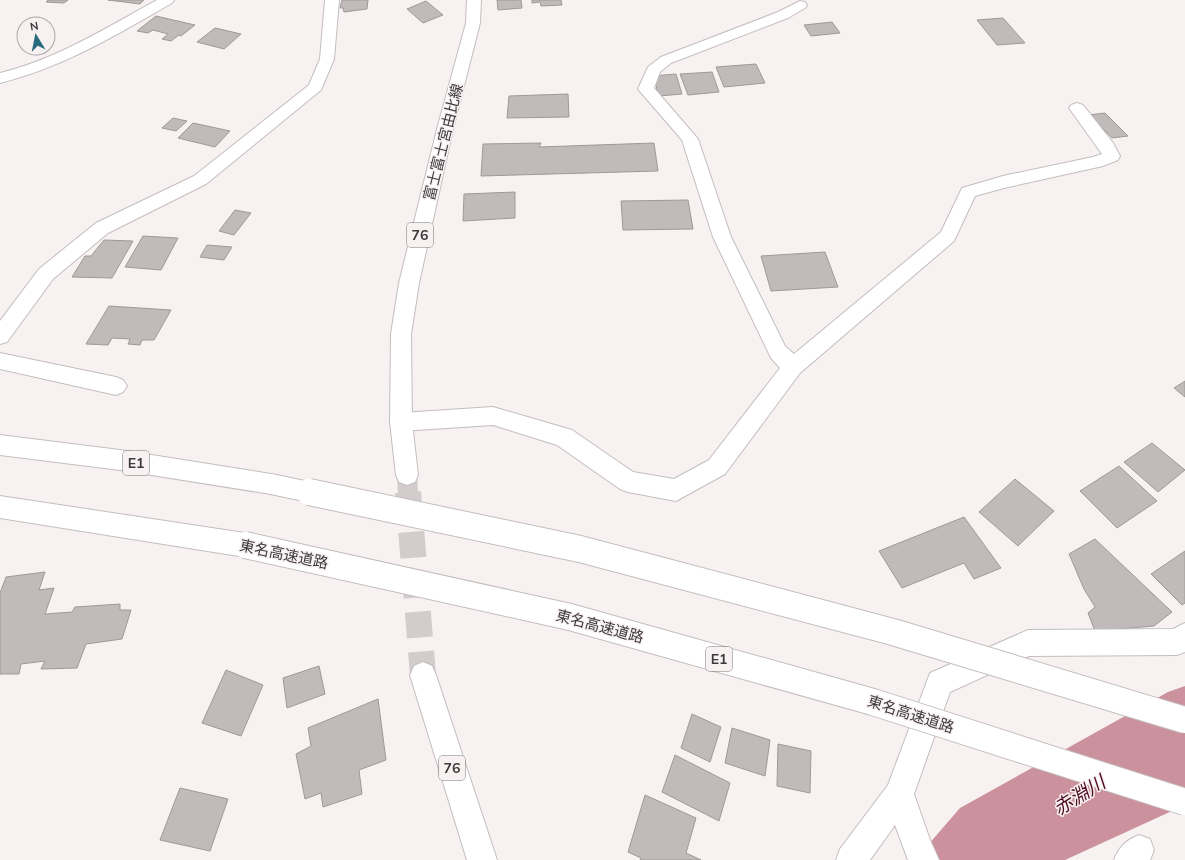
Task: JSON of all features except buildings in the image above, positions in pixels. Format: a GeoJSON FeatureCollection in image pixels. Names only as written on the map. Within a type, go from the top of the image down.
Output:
{"type":"FeatureCollection","features":[{"type":"Feature","properties":{"kind":"main road"},"geometry":{"type":"LineString","coordinates":[[0,78],[20,74],[56,60],[167,0]]}},
{"type":"Feature","properties":{"kind":"main road"},"geometry":{"type":"LineString","coordinates":[[0,336],[46,274],[102,228],[200,180],[316,86],[327,58],[332,0]]}},
{"type":"Feature","properties":{"kind":"main road","name":"富士富士宮由比線"},"geometry":{"type":"LineString","coordinates":[[408,475],[401,422],[401,334],[409,283],[445,129],[473,23],[474,0]]}},
{"type":"Feature","properties":{"kind":"main road"},"geometry":{"type":"LineString","coordinates":[[793,367],[778,352],[722,237],[690,139],[646,89],[653,70],[666,60],[783,15],[800,5]]}},
{"type":"Feature","properties":{"kind":"main road"},"geometry":{"type":"LineString","coordinates":[[401,422],[493,416],[564,437],[628,482],[676,490],[717,467],[793,367],[948,236],[968,192],[1003,182],[1096,162],[1112,156],[1107,147],[1077,108]]}},
{"type":"Feature","properties":{"kind":"main road"},"geometry":{"type":"LineString","coordinates":[[0,361],[116,386]]}},
{"type":"Feature","properties":{"kind":"main road","name":"E1"},"geometry":{"type":"LineString","coordinates":[[0,445],[120,460],[271,484],[580,548],[893,632],[1185,720]]}},
{"type":"Feature","properties":{"kind":"main road","name":"東名高速道路"},"geometry":{"type":"LineString","coordinates":[[0,507],[245,545],[570,617],[873,702],[1185,802]]}},
{"type":"Feature","properties":{"kind":"main road"},"geometry":{"type":"LineString","coordinates":[[851,860],[899,794],[940,683],[1028,643],[1177,642],[1185,636]]}},
{"type":"Feature","properties":{"kind":"main road","name":"76"},"geometry":{"type":"LineString","coordinates":[[423,675],[482,860]]}},
{"type":"Feature","properties":{"kind":"main road"},"geometry":{"type":"LineString","coordinates":[[899,794],[920,853]]}},
{"type":"Feature","properties":{"kind":"water","name":"赤淵川"},"geometry":{"type":"Polygon","coordinates":[[[1185,686],[1185,805],[1065,860],[915,860],[960,808],[1168,692],[1185,686]]]}},
{"type":"Feature","properties":{"kind":"tunnel"},"geometry":{"type":"LineString","coordinates":[[407,475],[408,493]]}},
{"type":"Feature","properties":{"kind":"tunnel"},"geometry":{"type":"LineString","coordinates":[[408,492],[423,675]]}}]}
